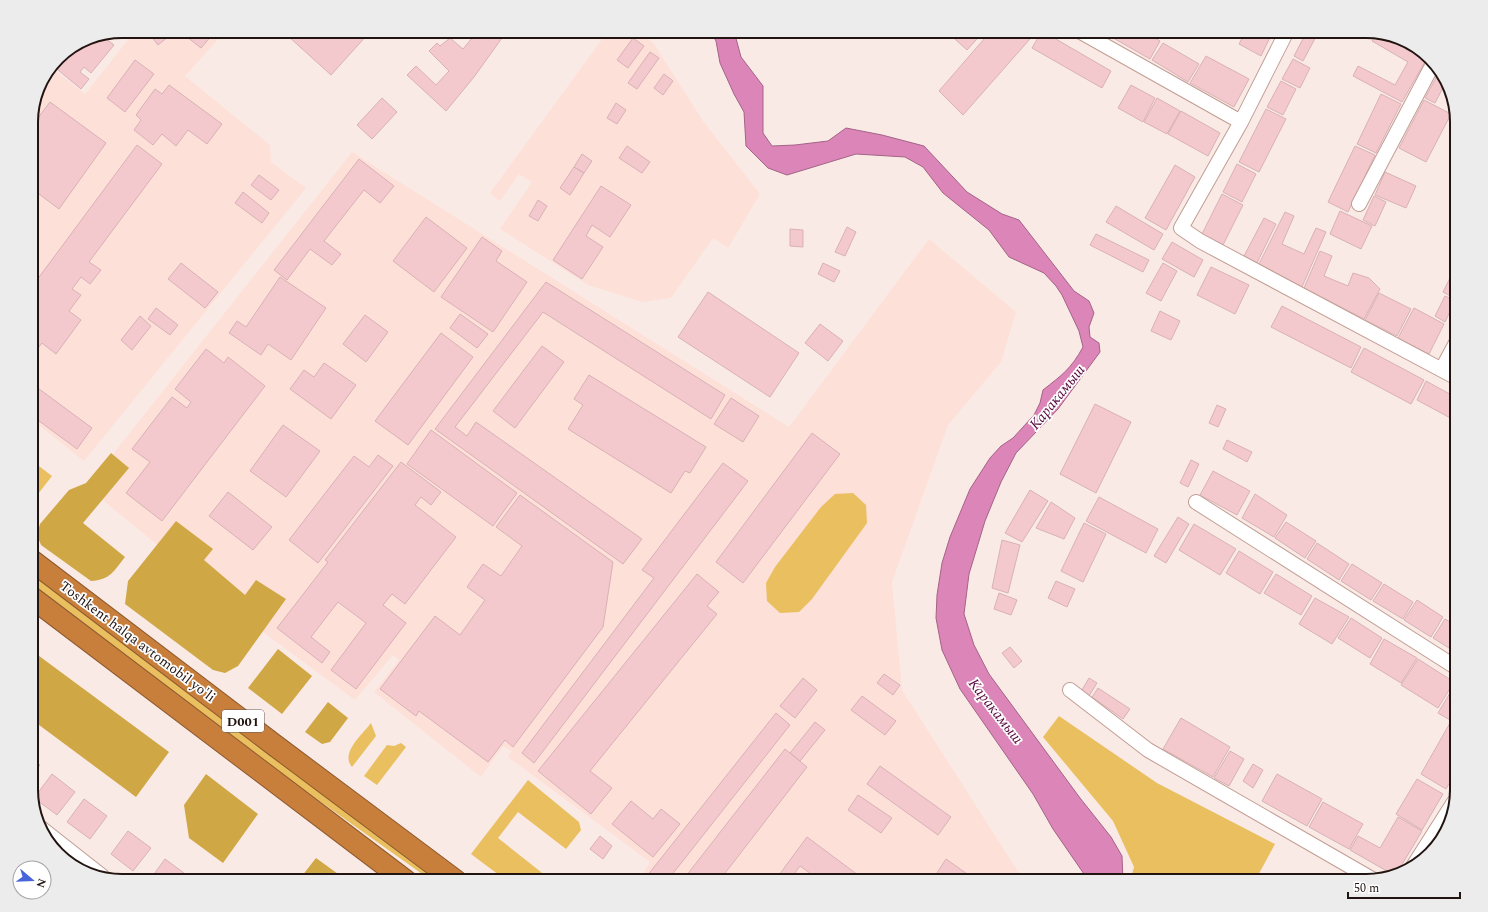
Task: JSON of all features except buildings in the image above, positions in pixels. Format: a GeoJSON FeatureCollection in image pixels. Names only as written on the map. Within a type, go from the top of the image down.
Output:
{"type":"FeatureCollection","features":[{"type":"Feature","properties":{"kind":"highway","name":"Toshkent halqa avtomobil yo'li"},"geometry":{"type":"LineString","coordinates":[[38,565],[279,749],[447,874]]}},
{"type":"Feature","properties":{"kind":"highway","name":"Toshkent halqa avtomobil yo'li"},"geometry":{"type":"LineString","coordinates":[[38,602],[397,874]]}},
{"type":"Feature","properties":{"kind":"street"},"geometry":{"type":"LineString","coordinates":[[1091,38],[1241,122]]}},
{"type":"Feature","properties":{"kind":"street"},"geometry":{"type":"LineString","coordinates":[[1283,38],[1241,122],[1181,228],[1200,241],[1450,374]]}},
{"type":"Feature","properties":{"kind":"street"},"geometry":{"type":"LineString","coordinates":[[1359,204],[1431,68]]}},
{"type":"Feature","properties":{"kind":"street"},"geometry":{"type":"LineString","coordinates":[[1442,369],[1450,354]]}},
{"type":"Feature","properties":{"kind":"street"},"geometry":{"type":"LineString","coordinates":[[1196,502],[1450,664]]}},
{"type":"Feature","properties":{"kind":"street"},"geometry":{"type":"LineString","coordinates":[[1070,690],[1148,750],[1362,874]]}},
{"type":"Feature","properties":{"kind":"street"},"geometry":{"type":"LineString","coordinates":[[1421,854],[1446,814]]}},
{"type":"Feature","properties":{"kind":"street"},"geometry":{"type":"LineString","coordinates":[[52,837],[93,869]]}},
{"type":"Feature","properties":{"kind":"shaded area"},"geometry":{"type":"Polygon","coordinates":[[[129,38],[219,38],[185,76],[270,145],[271,162],[306,188],[84,461],[38,425],[38,116],[44,90],[55,70],[85,94],[129,38]]]}},
{"type":"Feature","properties":{"kind":"shaded area"},"geometry":{"type":"Polygon","coordinates":[[[603,38],[647,38],[654,44],[703,121],[760,194],[728,248],[713,238],[671,298],[642,302],[588,285],[500,229],[532,182],[519,174],[500,201],[490,193],[603,38]]]}},
{"type":"Feature","properties":{"kind":"shaded area"},"geometry":{"type":"Polygon","coordinates":[[[352,152],[789,427],[929,239],[1016,312],[1001,362],[948,425],[892,582],[902,690],[1020,874],[643,874],[650,862],[508,757],[512,751],[503,746],[481,777],[374,692],[399,660],[393,655],[355,700],[267,635],[87,487],[352,152]]]}},
{"type":"Feature","properties":{"kind":"shaded area"},"geometry":{"type":"Polygon","coordinates":[[[111,453],[129,468],[83,523],[125,557],[107,577],[91,581],[41,545],[38,538],[40,524],[69,490],[86,483],[111,453]]]}},
{"type":"Feature","properties":{"kind":"shaded area"},"geometry":{"type":"Polygon","coordinates":[[[38,465],[52,476],[38,494],[38,465]]]}},
{"type":"Feature","properties":{"kind":"shaded area"},"geometry":{"type":"Polygon","coordinates":[[[853,493],[866,505],[867,523],[812,599],[799,612],[780,613],[767,601],[766,583],[775,567],[821,507],[835,494],[853,493]]]}},
{"type":"Feature","properties":{"kind":"shaded area"},"geometry":{"type":"Polygon","coordinates":[[[176,521],[213,549],[204,560],[245,595],[256,580],[286,599],[238,666],[225,673],[213,670],[125,604],[128,581],[176,521]]]}},
{"type":"Feature","properties":{"kind":"shaded area"},"geometry":{"type":"Polygon","coordinates":[[[38,577],[429,874],[422,874],[304,790],[38,588],[38,577]]]}},
{"type":"Feature","properties":{"kind":"shaded area"},"geometry":{"type":"Polygon","coordinates":[[[278,649],[312,676],[282,714],[248,688],[278,649]]]}},
{"type":"Feature","properties":{"kind":"shaded area"},"geometry":{"type":"Polygon","coordinates":[[[38,655],[169,752],[136,797],[38,724],[38,655]]]}},
{"type":"Feature","properties":{"kind":"shaded area"},"geometry":{"type":"Polygon","coordinates":[[[328,702],[348,718],[330,742],[322,744],[305,732],[328,702]]]}},
{"type":"Feature","properties":{"kind":"shaded area"},"geometry":{"type":"Polygon","coordinates":[[[1059,716],[1157,783],[1275,844],[1259,874],[1132,874],[1134,867],[1113,821],[1043,737],[1059,716]]]}},
{"type":"Feature","properties":{"kind":"shaded area"},"geometry":{"type":"Polygon","coordinates":[[[371,723],[376,736],[352,767],[349,762],[350,750],[371,723]]]}},
{"type":"Feature","properties":{"kind":"shaded area"},"geometry":{"type":"Polygon","coordinates":[[[401,743],[406,747],[377,785],[364,776],[387,745],[394,746],[401,743]]]}},
{"type":"Feature","properties":{"kind":"shaded area"},"geometry":{"type":"Polygon","coordinates":[[[206,774],[258,814],[223,863],[189,838],[184,805],[206,774]]]}},
{"type":"Feature","properties":{"kind":"shaded area"},"geometry":{"type":"Polygon","coordinates":[[[528,780],[579,822],[581,830],[566,849],[518,812],[498,838],[543,874],[498,874],[471,854],[528,780]]]}},
{"type":"Feature","properties":{"kind":"shaded area"},"geometry":{"type":"Polygon","coordinates":[[[316,858],[338,874],[303,874],[316,858]]]}},
{"type":"Feature","properties":{"kind":"water","name":"Каракамыш"},"geometry":{"type":"Polygon","coordinates":[[[714,38],[736,38],[741,57],[763,86],[763,133],[772,146],[828,141],[846,128],[882,135],[924,146],[967,192],[1002,214],[1019,220],[1074,291],[1089,301],[1094,313],[1089,327],[1090,337],[1099,343],[1100,352],[1058,409],[1016,453],[1001,482],[985,521],[969,574],[964,614],[974,645],[989,674],[1080,798],[1111,837],[1122,856],[1123,874],[1084,874],[1053,829],[1033,794],[960,689],[942,650],[936,618],[937,595],[942,563],[950,537],[970,489],[990,458],[1001,446],[1013,438],[1034,415],[1040,403],[1043,390],[1066,371],[1083,347],[1079,331],[1062,295],[1044,273],[1009,257],[989,230],[943,193],[923,167],[905,157],[856,154],[787,175],[768,168],[746,146],[744,112],[720,63],[714,38]]]}}]}
